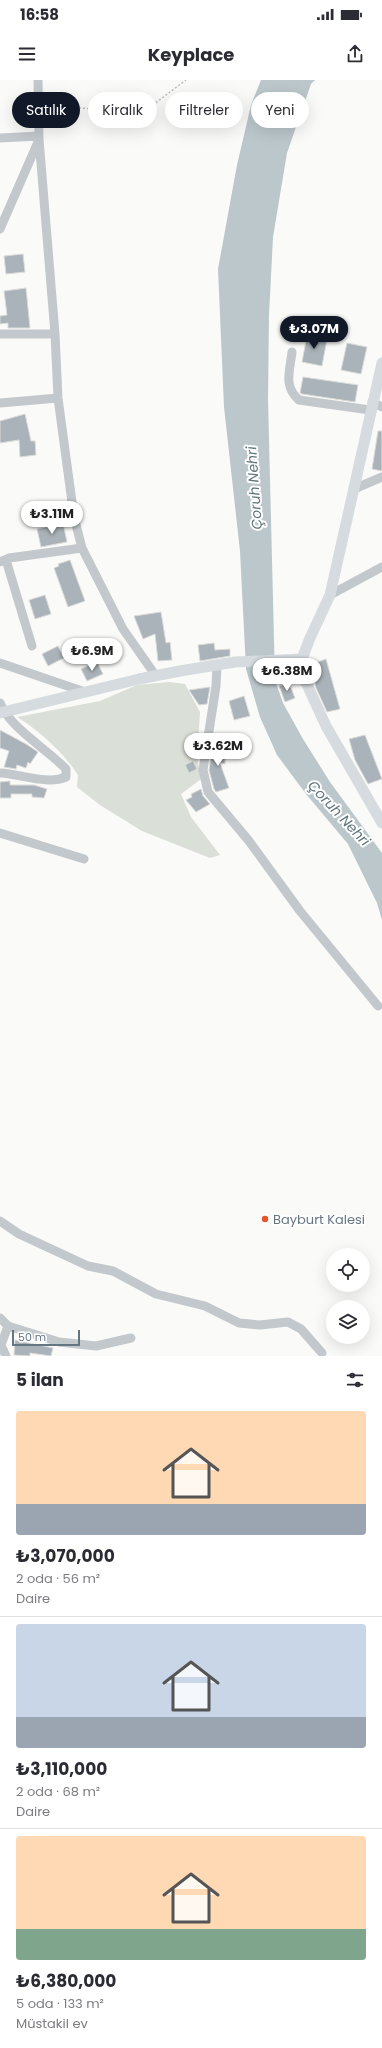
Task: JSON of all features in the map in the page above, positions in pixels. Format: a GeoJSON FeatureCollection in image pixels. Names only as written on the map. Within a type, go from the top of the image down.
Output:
{"type":"FeatureCollection","features":[{"type":"Feature","properties":{"kind":"main road"},"geometry":{"type":"LineString","coordinates":[[382,363],[375,406],[354,489],[330,595],[302,659],[304,678],[326,726],[382,823]]}},
{"type":"Feature","properties":{"kind":"main road"},"geometry":{"type":"LineString","coordinates":[[1,709],[156,676],[235,662],[286,661],[302,659]]}},
{"type":"Feature","properties":{"kind":"street"},"geometry":{"type":"LineString","coordinates":[[38,80],[38,92]]}},
{"type":"Feature","properties":{"kind":"street"},"geometry":{"type":"LineString","coordinates":[[39,128],[55,334],[58,398],[74,517],[82,548],[123,629],[156,676]]}},
{"type":"Feature","properties":{"kind":"street"},"geometry":{"type":"LineString","coordinates":[[0,138],[39,138]]}},
{"type":"Feature","properties":{"kind":"street"},"geometry":{"type":"LineString","coordinates":[[0,228],[39,138]]}},
{"type":"Feature","properties":{"kind":"street"},"geometry":{"type":"LineString","coordinates":[[0,334],[55,334]]}},
{"type":"Feature","properties":{"kind":"street"},"geometry":{"type":"LineString","coordinates":[[292,352],[289,384],[291,393],[299,400],[375,406]]}},
{"type":"Feature","properties":{"kind":"street"},"geometry":{"type":"LineString","coordinates":[[0,403],[58,398]]}},
{"type":"Feature","properties":{"kind":"street"},"geometry":{"type":"LineString","coordinates":[[354,489],[382,477]]}},
{"type":"Feature","properties":{"kind":"street"},"geometry":{"type":"LineString","coordinates":[[32,646],[3,561],[82,548]]}},
{"type":"Feature","properties":{"kind":"street"},"geometry":{"type":"LineString","coordinates":[[330,595],[382,567]]}},
{"type":"Feature","properties":{"kind":"street"},"geometry":{"type":"LineString","coordinates":[[0,663],[85,692]]}},
{"type":"Feature","properties":{"kind":"street"},"geometry":{"type":"LineString","coordinates":[[217,665],[216,686],[203,770],[208,792],[249,841],[300,911],[378,1006]]}},
{"type":"Feature","properties":{"kind":"street"},"geometry":{"type":"LineString","coordinates":[[0,773],[18,774],[46,781],[59,780],[66,777],[66,769],[56,758],[15,726],[1,709]]}},
{"type":"Feature","properties":{"kind":"street"},"geometry":{"type":"LineString","coordinates":[[0,833],[84,859]]}},
{"type":"Feature","properties":{"kind":"street"},"geometry":{"type":"LineString","coordinates":[[0,1221],[19,1234],[81,1263],[113,1271],[156,1294],[205,1306],[239,1323],[260,1325],[288,1322],[301,1329],[322,1353]]}},
{"type":"Feature","properties":{"kind":"street"},"geometry":{"type":"LineString","coordinates":[[0,1318],[8,1326],[59,1342],[96,1346],[131,1338]]}},
{"type":"Feature","properties":{"kind":"street"},"geometry":{"type":"LineString","coordinates":[[6,1356],[1,1345],[8,1326]]}},
{"type":"Feature","properties":{"kind":"path"},"geometry":{"type":"LineString","coordinates":[[80,107],[97,108],[120,113],[146,110],[186,80]]}},
{"type":"Feature","properties":{"kind":"shaded area"},"geometry":{"type":"Polygon","coordinates":[[[169,682],[185,684],[200,712],[197,758],[201,779],[181,794],[191,817],[220,855],[210,858],[142,831],[100,805],[77,787],[78,775],[58,750],[43,736],[17,717],[100,701],[137,685],[169,682]]]}},
{"type":"Feature","properties":{"kind":"water"},"geometry":{"type":"Polygon","coordinates":[[[261,80],[315,80],[311,84],[308,92],[256,92],[261,80]]]}},
{"type":"Feature","properties":{"kind":"water","name":"Çoruh Nehri"},"geometry":{"type":"Polygon","coordinates":[[[251,105],[251,128],[296,128],[287,153],[273,237],[269,315],[268,399],[275,680],[283,703],[303,739],[330,782],[382,853],[382,920],[377,903],[348,844],[306,794],[277,755],[260,717],[246,669],[240,551],[224,407],[218,269],[237,165],[251,105]]]}},
{"type":"Feature","properties":{"kind":"building"},"geometry":{"type":"Polygon","coordinates":[[[23,254],[25,272],[6,274],[4,256],[23,254]]]}},
{"type":"Feature","properties":{"kind":"building"},"geometry":{"type":"Polygon","coordinates":[[[26,288],[30,328],[8,328],[8,323],[0,324],[0,316],[7,315],[4,291],[26,288]]]}},
{"type":"Feature","properties":{"kind":"building"},"geometry":{"type":"Polygon","coordinates":[[[307,335],[327,339],[322,366],[302,362],[307,335]]]}},
{"type":"Feature","properties":{"kind":"building"},"geometry":{"type":"Polygon","coordinates":[[[347,343],[367,347],[361,374],[341,370],[347,343]]]}},
{"type":"Feature","properties":{"kind":"building"},"geometry":{"type":"Polygon","coordinates":[[[303,377],[358,385],[355,402],[302,394],[300,393],[303,377]]]}},
{"type":"Feature","properties":{"kind":"building"},"geometry":{"type":"Polygon","coordinates":[[[25,414],[31,441],[35,441],[36,455],[20,457],[19,440],[0,443],[0,421],[25,414]]]}},
{"type":"Feature","properties":{"kind":"building"},"geometry":{"type":"Polygon","coordinates":[[[378,431],[382,431],[382,471],[372,469],[378,431]]]}},
{"type":"Feature","properties":{"kind":"building"},"geometry":{"type":"Polygon","coordinates":[[[63,523],[67,542],[41,547],[37,529],[63,523]]]}},
{"type":"Feature","properties":{"kind":"building"},"geometry":{"type":"Polygon","coordinates":[[[70,560],[85,601],[68,607],[54,568],[59,566],[58,564],[70,560]]]}},
{"type":"Feature","properties":{"kind":"building"},"geometry":{"type":"Polygon","coordinates":[[[45,595],[51,614],[35,619],[29,600],[45,595]]]}},
{"type":"Feature","properties":{"kind":"building"},"geometry":{"type":"Polygon","coordinates":[[[161,612],[166,643],[170,642],[172,660],[158,661],[155,634],[143,639],[134,616],[161,612]]]}},
{"type":"Feature","properties":{"kind":"building"},"geometry":{"type":"Polygon","coordinates":[[[214,643],[215,650],[230,649],[230,656],[200,661],[198,645],[214,643]]]}},
{"type":"Feature","properties":{"kind":"building"},"geometry":{"type":"Polygon","coordinates":[[[58,646],[64,658],[48,666],[42,654],[58,646]]]}},
{"type":"Feature","properties":{"kind":"building"},"geometry":{"type":"Polygon","coordinates":[[[326,659],[340,709],[327,712],[316,688],[315,682],[317,681],[312,664],[326,659]]]}},
{"type":"Feature","properties":{"kind":"building"},"geometry":{"type":"Polygon","coordinates":[[[97,662],[103,674],[87,681],[81,669],[97,662]]]}},
{"type":"Feature","properties":{"kind":"building"},"geometry":{"type":"Polygon","coordinates":[[[289,683],[295,698],[285,702],[279,686],[289,683]]]}},
{"type":"Feature","properties":{"kind":"building"},"geometry":{"type":"Polygon","coordinates":[[[210,687],[207,704],[199,705],[189,690],[210,687]]]}},
{"type":"Feature","properties":{"kind":"building"},"geometry":{"type":"Polygon","coordinates":[[[244,696],[250,716],[234,720],[229,701],[244,696]]]}},
{"type":"Feature","properties":{"kind":"building"},"geometry":{"type":"Polygon","coordinates":[[[0,730],[38,752],[30,764],[28,762],[26,768],[17,765],[16,769],[4,767],[9,751],[0,748],[0,730]]]}},
{"type":"Feature","properties":{"kind":"building"},"geometry":{"type":"Polygon","coordinates":[[[365,735],[382,779],[368,784],[355,760],[349,739],[365,735]]]}},
{"type":"Feature","properties":{"kind":"building"},"geometry":{"type":"Polygon","coordinates":[[[213,743],[226,745],[225,764],[220,763],[229,788],[216,792],[209,770],[213,743]]]}},
{"type":"Feature","properties":{"kind":"building"},"geometry":{"type":"Polygon","coordinates":[[[193,761],[197,769],[189,773],[185,765],[193,761]]]}},
{"type":"Feature","properties":{"kind":"building"},"geometry":{"type":"Polygon","coordinates":[[[10,781],[10,785],[34,785],[47,789],[44,798],[32,797],[32,794],[11,794],[11,798],[0,798],[0,782],[10,781]]]}},
{"type":"Feature","properties":{"kind":"building"},"geometry":{"type":"Polygon","coordinates":[[[201,789],[203,796],[210,804],[196,812],[186,800],[192,797],[191,794],[201,789]]]}},
{"type":"Feature","properties":{"kind":"building"},"geometry":{"type":"Polygon","coordinates":[[[15,1340],[53,1348],[51,1356],[30,1353],[30,1356],[14,1355],[15,1340]]]}},
{"type":"Feature","properties":{"kind":"place","name":"Bayburt Kalesi"},"geometry":{"type":"Point","coordinates":[265,1219]}}]}
